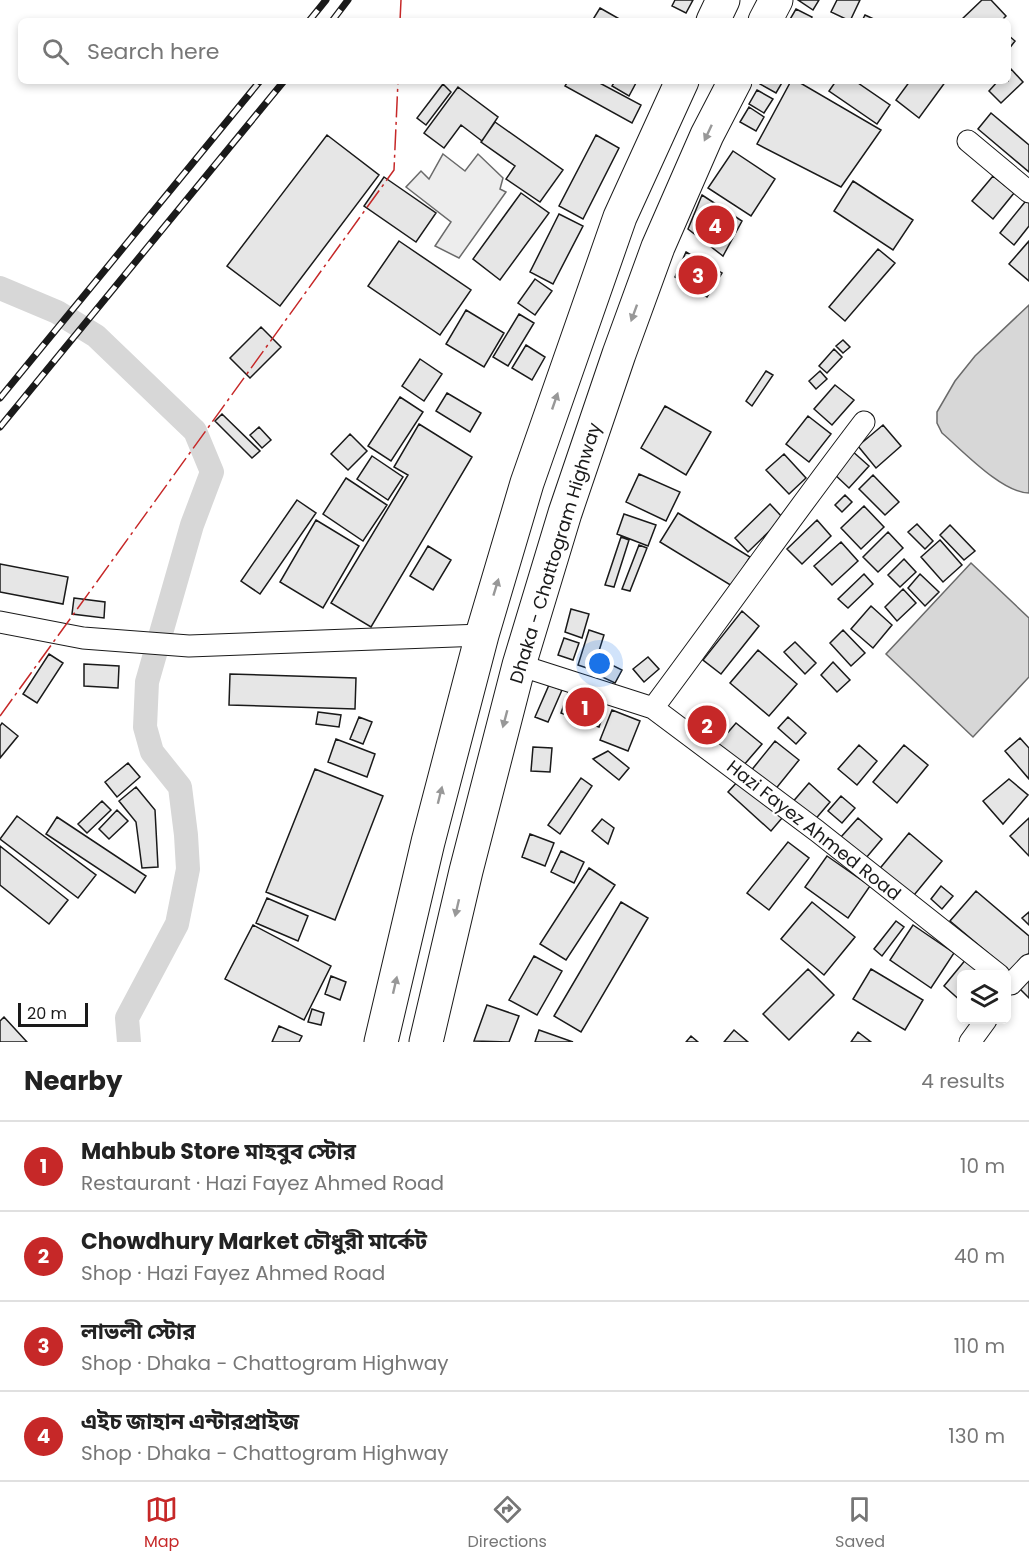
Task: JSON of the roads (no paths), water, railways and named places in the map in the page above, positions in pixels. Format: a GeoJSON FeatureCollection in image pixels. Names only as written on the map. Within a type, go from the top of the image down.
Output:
{"type":"FeatureCollection","features":[{"type":"Feature","properties":{"kind":"highway"},"geometry":{"type":"LineString","coordinates":[[714,18],[723,0]]}},
{"type":"Feature","properties":{"kind":"highway"},"geometry":{"type":"LineString","coordinates":[[767,18],[776,0]]}},
{"type":"Feature","properties":{"kind":"highway"},"geometry":{"type":"LineString","coordinates":[[381,1042],[428,842],[482,635],[527,483],[620,217],[681,84]]}},
{"type":"Feature","properties":{"kind":"highway","name":"Dhaka - Chattogram Highway"},"geometry":{"type":"LineString","coordinates":[[426,1042],[466,871],[519,665],[565,513],[658,247],[707,135],[733,84]]}},
{"type":"Feature","properties":{"kind":"street"},"geometry":{"type":"LineString","coordinates":[[968,141],[1029,192]]}},
{"type":"Feature","properties":{"kind":"street"},"geometry":{"type":"LineString","coordinates":[[653,708],[747,582],[794,513],[864,422]]}},
{"type":"Feature","properties":{"kind":"street"},"geometry":{"type":"LineString","coordinates":[[0,622],[83,638],[189,646],[482,635]]}},
{"type":"Feature","properties":{"kind":"street","name":"Hazi Fayez Ahmed Road"},"geometry":{"type":"LineString","coordinates":[[519,665],[653,708],[818,831],[990,970]]}},
{"type":"Feature","properties":{"kind":"street"},"geometry":{"type":"LineString","coordinates":[[1011,979],[1029,965]]}},
{"type":"Feature","properties":{"kind":"street"},"geometry":{"type":"LineString","coordinates":[[970,1042],[983,1024]]}},
{"type":"Feature","properties":{"kind":"waterway"},"geometry":{"type":"LineString","coordinates":[[0,288],[57,312],[96,336],[195,431],[212,472],[192,525],[147,682],[145,727],[152,752],[180,787],[188,869],[177,924],[127,1018],[129,1042]]}},
{"type":"Feature","properties":{"kind":"railway"},"geometry":{"type":"LineString","coordinates":[[311,18],[326,0]]}},
{"type":"Feature","properties":{"kind":"railway"},"geometry":{"type":"LineString","coordinates":[[334,18],[348,0]]}},
{"type":"Feature","properties":{"kind":"railway"},"geometry":{"type":"LineString","coordinates":[[0,398],[258,84]]}},
{"type":"Feature","properties":{"kind":"railway"},"geometry":{"type":"LineString","coordinates":[[0,427],[282,84]]}},
{"type":"Feature","properties":{"kind":"place","name":"এইচ জাহান এন্টারপ্রাইজ"},"geometry":{"type":"Point","coordinates":[715,225]}},
{"type":"Feature","properties":{"kind":"place","name":"লাভলী স্টোর"},"geometry":{"type":"Point","coordinates":[698,275]}},
{"type":"Feature","properties":{"kind":"place","name":"Mahbub Store মাহবুব স্টোর"},"geometry":{"type":"Point","coordinates":[585,707]}},
{"type":"Feature","properties":{"kind":"place","name":"Chowdhury Market চৌধুরী মার্কেট"},"geometry":{"type":"Point","coordinates":[707,725]}}]}
